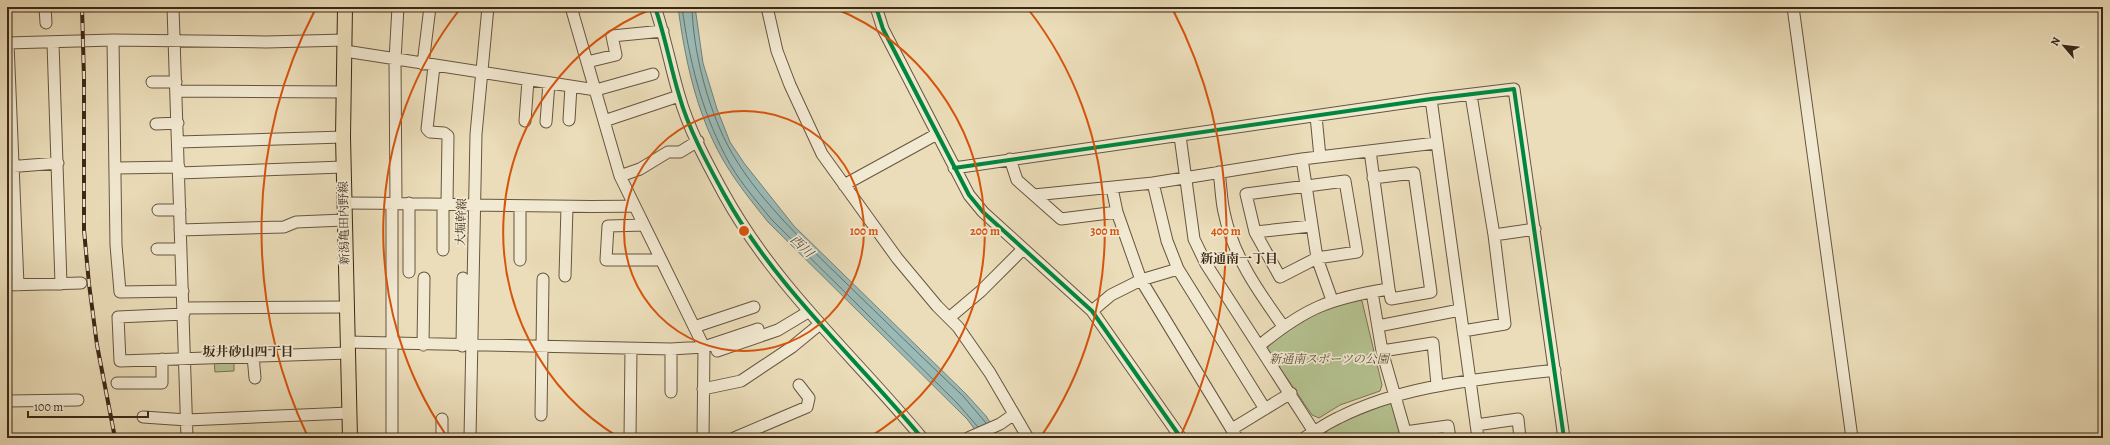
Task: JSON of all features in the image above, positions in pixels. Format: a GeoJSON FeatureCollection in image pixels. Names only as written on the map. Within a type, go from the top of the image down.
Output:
{"type":"FeatureCollection","features":[{"type":"Feature","properties":{"kind":"main road","name":"新潟亀田内野線"},"geometry":{"type":"LineString","coordinates":[[345,7],[343,167],[350,438]]}},
{"type":"Feature","properties":{"kind":"street"},"geometry":{"type":"LineString","coordinates":[[45,7],[46,23]]}},
{"type":"Feature","properties":{"kind":"street"},"geometry":{"type":"LineString","coordinates":[[173,7],[178,123],[187,438]]}},
{"type":"Feature","properties":{"kind":"street"},"geometry":{"type":"LineString","coordinates":[[392,438],[391,344],[395,60],[398,7]]}},
{"type":"Feature","properties":{"kind":"street"},"geometry":{"type":"LineString","coordinates":[[430,7],[427,129],[430,132],[444,133],[448,136],[443,250]]}},
{"type":"Feature","properties":{"kind":"street","name":"大堀幹線"},"geometry":{"type":"LineString","coordinates":[[470,438],[466,346],[474,205],[476,134],[488,7]]}},
{"type":"Feature","properties":{"kind":"street"},"geometry":{"type":"LineString","coordinates":[[571,7],[620,176],[704,350],[703,438]]}},
{"type":"Feature","properties":{"kind":"street"},"geometry":{"type":"LineString","coordinates":[[655,7],[663,31],[679,96],[698,141],[724,194],[776,274],[808,312],[864,370],[922,438]]}},
{"type":"Feature","properties":{"kind":"street"},"geometry":{"type":"LineString","coordinates":[[767,7],[777,51],[790,85],[822,154],[897,258],[937,306],[958,326],[990,373],[1013,415],[1028,438]]}},
{"type":"Feature","properties":{"kind":"street"},"geometry":{"type":"LineString","coordinates":[[876,7],[883,29],[969,195],[983,212],[1022,249],[1092,311],[1180,438]]}},
{"type":"Feature","properties":{"kind":"street"},"geometry":{"type":"LineString","coordinates":[[1793,7],[1852,438]]}},
{"type":"Feature","properties":{"kind":"street"},"geometry":{"type":"LineString","coordinates":[[586,62],[616,55],[612,36],[663,31]]}},
{"type":"Feature","properties":{"kind":"street"},"geometry":{"type":"LineString","coordinates":[[113,40],[116,245],[120,292],[183,292]]}},
{"type":"Feature","properties":{"kind":"street"},"geometry":{"type":"LineString","coordinates":[[81,283],[12,285],[8,43],[53,43],[113,40],[295,42],[345,46],[395,60],[596,90],[653,74]]}},
{"type":"Feature","properties":{"kind":"street"},"geometry":{"type":"LineString","coordinates":[[53,43],[58,163],[60,284]]}},
{"type":"Feature","properties":{"kind":"street"},"geometry":{"type":"LineString","coordinates":[[525,121],[528,80]]}},
{"type":"Feature","properties":{"kind":"street"},"geometry":{"type":"LineString","coordinates":[[152,82],[176,86],[344,92]]}},
{"type":"Feature","properties":{"kind":"street"},"geometry":{"type":"LineString","coordinates":[[546,122],[549,83]]}},
{"type":"Feature","properties":{"kind":"street"},"geometry":{"type":"LineString","coordinates":[[569,120],[571,86]]}},
{"type":"Feature","properties":{"kind":"street"},"geometry":{"type":"LineString","coordinates":[[954,168],[1431,99],[1514,89],[1564,438]]}},
{"type":"Feature","properties":{"kind":"street"},"geometry":{"type":"LineString","coordinates":[[1463,331],[1505,324],[1494,235],[1472,95]]}},
{"type":"Feature","properties":{"kind":"street"},"geometry":{"type":"LineString","coordinates":[[604,121],[679,96]]}},
{"type":"Feature","properties":{"kind":"street"},"geometry":{"type":"LineString","coordinates":[[1431,99],[1478,438]]}},
{"type":"Feature","properties":{"kind":"street"},"geometry":{"type":"LineString","coordinates":[[1316,116],[1320,157]]}},
{"type":"Feature","properties":{"kind":"street"},"geometry":{"type":"LineString","coordinates":[[156,124],[178,123]]}},
{"type":"Feature","properties":{"kind":"street"},"geometry":{"type":"LineString","coordinates":[[844,186],[937,134]]}},
{"type":"Feature","properties":{"kind":"street"},"geometry":{"type":"LineString","coordinates":[[1180,136],[1194,239],[1206,264],[1291,393],[1316,435]]}},
{"type":"Feature","properties":{"kind":"street"},"geometry":{"type":"LineString","coordinates":[[178,142],[343,137]]}},
{"type":"Feature","properties":{"kind":"street"},"geometry":{"type":"LineString","coordinates":[[620,176],[640,169],[668,152],[680,152],[698,141]]}},
{"type":"Feature","properties":{"kind":"street"},"geometry":{"type":"LineString","coordinates":[[1034,195],[1153,183],[1320,157],[1436,143]]}},
{"type":"Feature","properties":{"kind":"street"},"geometry":{"type":"LineString","coordinates":[[1370,151],[1373,178],[1391,299],[1431,292],[1414,173],[1373,178]]}},
{"type":"Feature","properties":{"kind":"street"},"geometry":{"type":"LineString","coordinates":[[1010,159],[1017,180],[1061,219],[1117,212]]}},
{"type":"Feature","properties":{"kind":"street"},"geometry":{"type":"LineString","coordinates":[[1302,160],[1317,258],[1332,300]]}},
{"type":"Feature","properties":{"kind":"street"},"geometry":{"type":"LineString","coordinates":[[10,167],[58,163]]}},
{"type":"Feature","properties":{"kind":"street"},"geometry":{"type":"LineString","coordinates":[[116,168],[179,170],[343,167]]}},
{"type":"Feature","properties":{"kind":"street"},"geometry":{"type":"LineString","coordinates":[[1219,172],[1224,212],[1236,251],[1253,284],[1283,326]]}},
{"type":"Feature","properties":{"kind":"street"},"geometry":{"type":"LineString","coordinates":[[1345,181],[1357,252],[1317,258],[1280,277],[1255,232],[1246,194],[1345,181]]}},
{"type":"Feature","properties":{"kind":"street"},"geometry":{"type":"LineString","coordinates":[[1153,183],[1166,241],[1178,269],[1265,409]]}},
{"type":"Feature","properties":{"kind":"street"},"geometry":{"type":"LineString","coordinates":[[1112,188],[1117,212],[1141,280],[1235,433],[1265,409],[1291,393]]}},
{"type":"Feature","properties":{"kind":"street"},"geometry":{"type":"LineString","coordinates":[[344,203],[409,203],[520,207],[634,206]]}},
{"type":"Feature","properties":{"kind":"street"},"geometry":{"type":"LineString","coordinates":[[409,203],[409,272]]}},
{"type":"Feature","properties":{"kind":"street"},"geometry":{"type":"LineString","coordinates":[[520,207],[520,260]]}},
{"type":"Feature","properties":{"kind":"street"},"geometry":{"type":"LineString","coordinates":[[565,276],[567,207]]}},
{"type":"Feature","properties":{"kind":"street"},"geometry":{"type":"LineString","coordinates":[[158,210],[180,210]]}},
{"type":"Feature","properties":{"kind":"street"},"geometry":{"type":"LineString","coordinates":[[180,230],[284,227],[296,222],[344,220]]}},
{"type":"Feature","properties":{"kind":"street"},"geometry":{"type":"LineString","coordinates":[[644,226],[608,226],[606,260],[661,260]]}},
{"type":"Feature","properties":{"kind":"street"},"geometry":{"type":"LineString","coordinates":[[1255,232],[1311,226]]}},
{"type":"Feature","properties":{"kind":"street"},"geometry":{"type":"LineString","coordinates":[[1494,235],[1535,228]]}},
{"type":"Feature","properties":{"kind":"street"},"geometry":{"type":"LineString","coordinates":[[158,249],[181,249]]}},
{"type":"Feature","properties":{"kind":"street"},"geometry":{"type":"LineString","coordinates":[[950,318],[981,291],[1022,249]]}},
{"type":"Feature","properties":{"kind":"street"},"geometry":{"type":"LineString","coordinates":[[1092,311],[1111,294],[1141,280],[1178,269]]}},
{"type":"Feature","properties":{"kind":"street"},"geometry":{"type":"LineString","coordinates":[[423,345],[424,278]]}},
{"type":"Feature","properties":{"kind":"street"},"geometry":{"type":"LineString","coordinates":[[463,278],[466,346]]}},
{"type":"Feature","properties":{"kind":"street"},"geometry":{"type":"LineString","coordinates":[[541,415],[543,279]]}},
{"type":"Feature","properties":{"kind":"street"},"geometry":{"type":"LineString","coordinates":[[1259,346],[1283,326],[1307,311],[1332,300],[1389,289]]}},
{"type":"Feature","properties":{"kind":"street"},"geometry":{"type":"LineString","coordinates":[[1372,292],[1382,351],[1406,435],[1448,426],[1450,438]]}},
{"type":"Feature","properties":{"kind":"street"},"geometry":{"type":"LineString","coordinates":[[346,307],[184,311],[118,317],[120,361],[253,356],[391,344],[718,350],[772,333],[808,312]]}},
{"type":"Feature","properties":{"kind":"street"},"geometry":{"type":"LineString","coordinates":[[694,327],[754,307]]}},
{"type":"Feature","properties":{"kind":"street"},"geometry":{"type":"LineString","coordinates":[[1378,326],[1460,310]]}},
{"type":"Feature","properties":{"kind":"street"},"geometry":{"type":"LineString","coordinates":[[703,389],[741,381],[792,347],[820,324]]}},
{"type":"Feature","properties":{"kind":"street"},"geometry":{"type":"LineString","coordinates":[[704,350],[758,329]]}},
{"type":"Feature","properties":{"kind":"street"},"geometry":{"type":"LineString","coordinates":[[1382,351],[1433,343],[1437,385]]}},
{"type":"Feature","properties":{"kind":"street"},"geometry":{"type":"LineString","coordinates":[[630,438],[631,349]]}},
{"type":"Feature","properties":{"kind":"street"},"geometry":{"type":"LineString","coordinates":[[671,350],[671,392]]}},
{"type":"Feature","properties":{"kind":"street"},"geometry":{"type":"LineString","coordinates":[[253,356],[255,378]]}},
{"type":"Feature","properties":{"kind":"street"},"geometry":{"type":"LineString","coordinates":[[118,383],[162,383],[162,359]]}},
{"type":"Feature","properties":{"kind":"street"},"geometry":{"type":"LineString","coordinates":[[1304,438],[1316,435],[1338,418],[1364,406],[1396,396],[1437,385],[1554,370]]}},
{"type":"Feature","properties":{"kind":"street"},"geometry":{"type":"LineString","coordinates":[[734,438],[807,407],[809,398],[799,385]]}},
{"type":"Feature","properties":{"kind":"street"},"geometry":{"type":"LineString","coordinates":[[7,401],[78,400]]}},
{"type":"Feature","properties":{"kind":"street"},"geometry":{"type":"LineString","coordinates":[[143,417],[187,420],[349,413]]}},
{"type":"Feature","properties":{"kind":"street"},"geometry":{"type":"LineString","coordinates":[[968,438],[1000,424],[1013,415]]}},
{"type":"Feature","properties":{"kind":"street"},"geometry":{"type":"LineString","coordinates":[[442,419],[442,438]]}},
{"type":"Feature","properties":{"kind":"street"},"geometry":{"type":"LineString","coordinates":[[1476,424],[1518,419],[1520,438]]}},
{"type":"Feature","properties":{"kind":"green space","name":"新通南スポーツの公園"},"geometry":{"type":"Polygon","coordinates":[[[1356,299],[1362,301],[1382,385],[1380,391],[1340,405],[1319,418],[1312,415],[1267,349],[1271,341],[1325,308],[1356,299]]]}},
{"type":"Feature","properties":{"kind":"green space"},"geometry":{"type":"Polygon","coordinates":[[[234,359],[234,371],[215,372],[214,360],[234,359]]]}},
{"type":"Feature","properties":{"kind":"green space"},"geometry":{"type":"Polygon","coordinates":[[[1389,403],[1394,406],[1402,438],[1326,438],[1325,435],[1329,427],[1389,403]]]}},
{"type":"Feature","properties":{"kind":"green space"},"geometry":{"type":"Polygon","coordinates":[[[158,434],[158,438],[129,438],[128,435],[158,434]]]}},
{"type":"Feature","properties":{"kind":"water","name":"西川"},"geometry":{"type":"Polygon","coordinates":[[[678,7],[695,7],[703,63],[717,109],[730,142],[744,163],[794,226],[966,394],[986,416],[1000,438],[981,438],[967,419],[768,222],[732,175],[713,140],[698,104],[688,66],[678,7]]]}},
{"type":"Feature","properties":{"kind":"railway"},"geometry":{"type":"LineString","coordinates":[[82,7],[84,79],[84,230],[97,345],[115,438]]}},
{"type":"Feature","properties":{"kind":"cycle path"},"geometry":{"type":"LineString","coordinates":[[655,7],[687,120],[711,170],[744,228],[791,291],[922,438]]}},
{"type":"Feature","properties":{"kind":"cycle path"},"geometry":{"type":"LineString","coordinates":[[876,7],[883,29],[969,195],[983,212],[1092,311],[1181,438]]}},
{"type":"Feature","properties":{"kind":"cycle path"},"geometry":{"type":"LineString","coordinates":[[954,168],[1431,99],[1514,89],[1564,438]]}},
{"type":"Feature","properties":{"kind":"district","name":"新通南一丁目"},"geometry":{"type":"Point","coordinates":[1239,258]}},
{"type":"Feature","properties":{"kind":"district","name":"坂井砂山四丁目"},"geometry":{"type":"Point","coordinates":[248,351]}}]}
